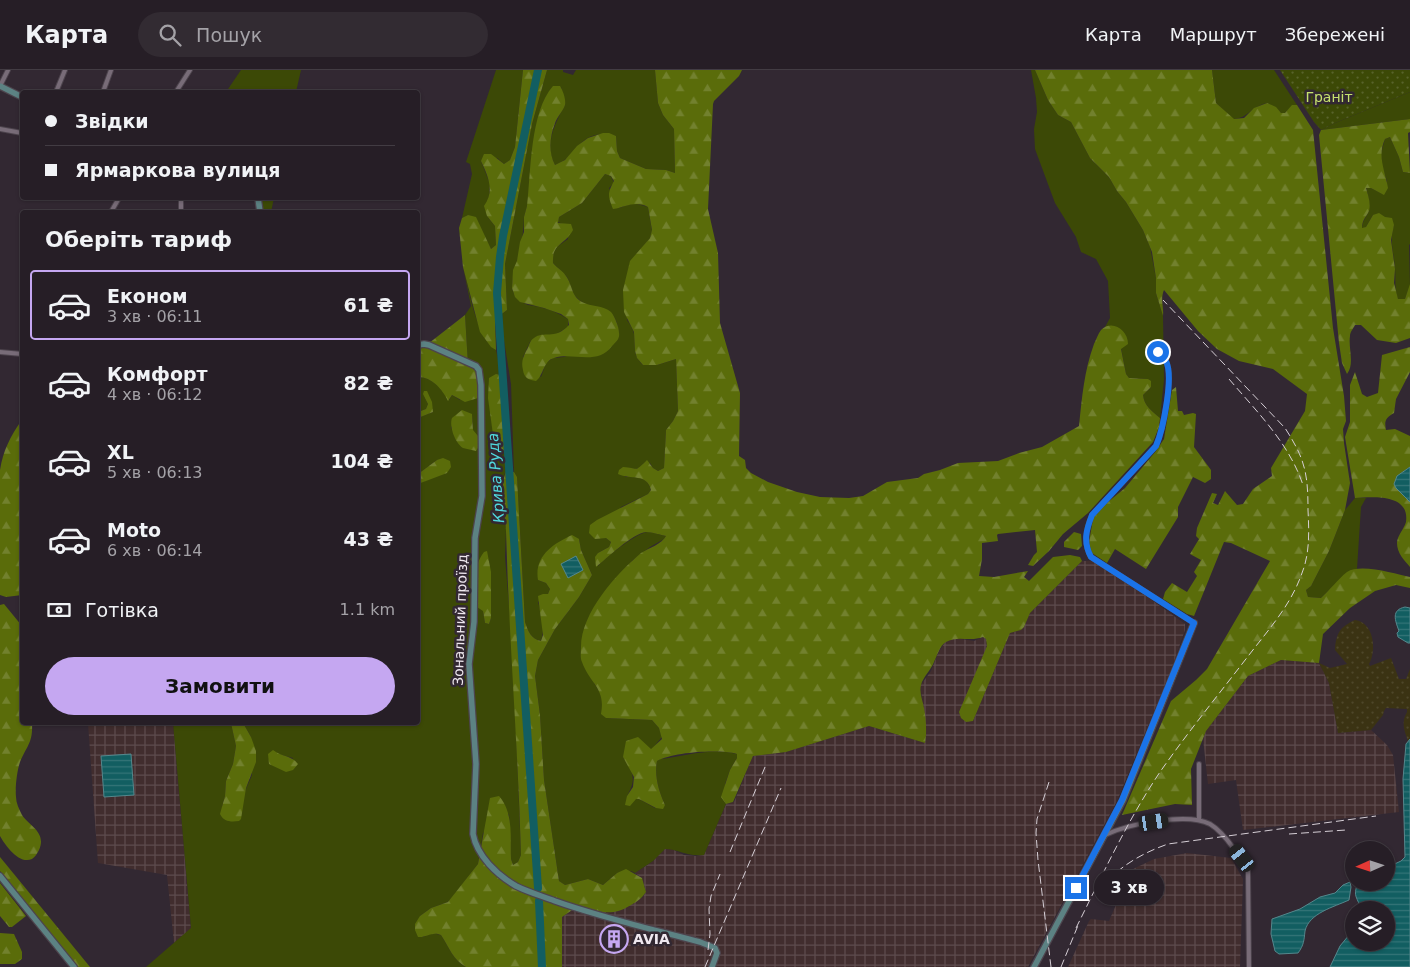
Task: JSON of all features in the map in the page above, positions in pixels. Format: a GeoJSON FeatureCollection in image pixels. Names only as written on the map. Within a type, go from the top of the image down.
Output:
{"type":"FeatureCollection","features":[{"type":"Feature","properties":{"kind":"street"},"geometry":{"type":"LineString","coordinates":[[8,70],[0,86],[20,96]]}},
{"type":"Feature","properties":{"kind":"street"},"geometry":{"type":"LineString","coordinates":[[57,90],[64,70]]}},
{"type":"Feature","properties":{"kind":"street"},"geometry":{"type":"LineString","coordinates":[[103,90],[111,70]]}},
{"type":"Feature","properties":{"kind":"street"},"geometry":{"type":"LineString","coordinates":[[177,90],[190,70]]}},
{"type":"Feature","properties":{"kind":"street"},"geometry":{"type":"LineString","coordinates":[[0,129],[20,133]]}},
{"type":"Feature","properties":{"kind":"street","name":"Зональний проїзд"},"geometry":{"type":"LineString","coordinates":[[420,345],[430,345],[474,364],[479,370],[481,385],[482,496],[476,538],[474,622],[469,664],[476,764],[473,829],[476,845],[487,862],[510,882],[526,890],[606,918],[707,944],[715,948],[717,951],[712,967]]}},
{"type":"Feature","properties":{"kind":"street"},"geometry":{"type":"LineString","coordinates":[[0,352],[20,354]]}},
{"type":"Feature","properties":{"kind":"street"},"geometry":{"type":"LineString","coordinates":[[1034,967],[1122,800],[1194,623],[1091,557],[1086,548],[1087,527],[1092,515],[1156,446],[1162,433],[1169,378],[1166,361],[1158,352]]}},
{"type":"Feature","properties":{"kind":"street"},"geometry":{"type":"LineString","coordinates":[[1199,764],[1199,820]]}},
{"type":"Feature","properties":{"kind":"street"},"geometry":{"type":"LineString","coordinates":[[1104,835],[1142,824],[1184,818],[1208,823],[1221,833],[1242,858],[1248,871],[1249,967]]}},
{"type":"Feature","properties":{"kind":"street"},"geometry":{"type":"LineString","coordinates":[[0,876],[74,967]]}},
{"type":"Feature","properties":{"kind":"shaded area"},"geometry":{"type":"Polygon","coordinates":[[[1082,561],[1092,561],[1149,598],[1185,624],[1185,630],[1171,670],[1117,801],[1028,967],[562,967],[562,917],[578,906],[642,898],[646,892],[642,878],[635,873],[653,861],[664,849],[672,849],[684,855],[704,855],[726,804],[734,802],[753,756],[786,752],[869,726],[925,743],[924,710],[920,686],[931,671],[938,653],[945,642],[955,638],[974,641],[983,637],[986,639],[987,646],[973,721],[1010,633],[1021,630],[1024,627],[1030,613],[1082,561]]]}},
{"type":"Feature","properties":{"kind":"shaded area"},"geometry":{"type":"Polygon","coordinates":[[[1281,660],[1319,663],[1329,683],[1338,733],[1371,730],[1387,745],[1393,755],[1399,812],[1243,830],[1236,780],[1208,784],[1203,739],[1206,731],[1248,676],[1281,660]]]}},
{"type":"Feature","properties":{"kind":"shaded area"},"geometry":{"type":"Polygon","coordinates":[[[88,725],[173,725],[191,929],[174,943],[167,875],[98,863],[88,725]]]}},
{"type":"Feature","properties":{"kind":"shaded area"},"geometry":{"type":"Polygon","coordinates":[[[1187,853],[1231,858],[1243,879],[1240,967],[1068,967],[1089,921],[1091,919],[1109,921],[1131,870],[1154,859],[1187,853]]]}},
{"type":"Feature","properties":{"kind":"green space"},"geometry":{"type":"Polygon","coordinates":[[[241,70],[301,70],[296,90],[227,90],[241,70]]]}},
{"type":"Feature","properties":{"kind":"green space"},"geometry":{"type":"Polygon","coordinates":[[[496,70],[523,70],[515,147],[510,160],[504,164],[497,158],[481,161],[490,184],[487,216],[495,226],[496,245],[491,249],[468,215],[462,218],[472,174],[470,164],[466,162],[496,70]]]}},
{"type":"Feature","properties":{"kind":"green space"},"geometry":{"type":"Polygon","coordinates":[[[523,70],[547,70],[532,124],[505,264],[507,310],[495,319],[496,350],[491,347],[480,332],[463,267],[459,228],[462,218],[468,215],[476,217],[491,249],[496,245],[495,226],[487,216],[484,206],[490,189],[481,161],[484,154],[491,154],[504,164],[510,160],[515,147],[523,70]]]}},
{"type":"Feature","properties":{"kind":"green space"},"geometry":{"type":"Polygon","coordinates":[[[547,70],[563,70],[563,72],[573,75],[576,70],[655,70],[658,103],[663,115],[674,129],[675,173],[666,170],[646,169],[620,158],[617,151],[616,136],[603,134],[586,139],[570,156],[555,165],[552,157],[551,142],[552,134],[565,105],[561,87],[524,217],[521,243],[512,285],[515,296],[520,301],[528,305],[553,311],[568,319],[568,327],[555,335],[540,335],[530,342],[523,357],[541,377],[546,363],[553,358],[564,357],[619,337],[618,325],[610,312],[591,306],[577,298],[567,277],[553,263],[554,251],[568,239],[565,225],[558,222],[559,217],[582,203],[605,174],[611,176],[614,183],[609,188],[619,208],[634,203],[648,207],[652,231],[650,238],[642,248],[627,320],[634,332],[636,354],[643,365],[657,365],[676,359],[678,411],[666,430],[664,468],[658,471],[650,463],[644,463],[640,468],[629,468],[625,477],[637,477],[644,480],[651,490],[648,494],[621,507],[606,538],[611,542],[609,547],[598,553],[598,566],[621,546],[642,533],[649,532],[666,536],[633,560],[614,580],[594,683],[602,695],[606,718],[652,720],[659,728],[662,737],[651,750],[623,757],[629,767],[633,780],[627,796],[639,799],[655,808],[665,805],[657,778],[656,767],[657,761],[660,759],[718,751],[737,754],[722,797],[726,804],[704,855],[692,855],[665,849],[653,861],[635,873],[631,871],[617,873],[603,885],[588,879],[565,885],[559,881],[544,780],[540,715],[535,676],[538,660],[555,629],[579,597],[592,575],[581,550],[579,539],[538,580],[546,583],[550,589],[548,594],[538,602],[543,622],[541,641],[532,636],[525,622],[517,477],[514,472],[511,384],[503,334],[502,314],[507,310],[505,264],[532,124],[547,70]]]}},
{"type":"Feature","properties":{"kind":"green space"},"geometry":{"type":"Polygon","coordinates":[[[655,70],[742,70],[739,76],[713,104],[708,209],[718,253],[720,323],[740,393],[739,456],[745,460],[746,468],[751,473],[768,482],[797,492],[820,497],[849,498],[863,496],[887,482],[918,478],[924,474],[958,463],[998,461],[1042,447],[1079,426],[1084,385],[1094,344],[1101,330],[1110,326],[1119,328],[1127,339],[1128,344],[1121,349],[1126,374],[1129,378],[1148,379],[1151,381],[1151,387],[1143,395],[1149,408],[1160,418],[1159,427],[1153,442],[1088,513],[1063,534],[1033,566],[1028,565],[1037,552],[1035,530],[998,534],[998,541],[982,543],[979,576],[994,577],[1028,571],[1024,577],[1029,581],[1053,557],[1070,555],[1080,557],[1082,561],[1030,613],[1021,630],[1010,633],[973,721],[966,722],[961,718],[959,712],[987,646],[986,639],[983,637],[950,640],[940,648],[933,665],[922,682],[921,688],[926,721],[925,743],[869,726],[786,752],[753,756],[733,802],[726,804],[721,797],[737,754],[708,752],[674,755],[657,761],[659,789],[665,805],[663,809],[656,808],[639,799],[636,799],[630,806],[625,805],[627,796],[633,787],[634,777],[623,757],[626,741],[638,737],[651,749],[662,739],[659,728],[652,720],[606,718],[601,714],[602,705],[599,692],[581,660],[583,634],[593,608],[611,583],[631,562],[641,553],[662,541],[666,536],[648,532],[641,533],[627,541],[596,567],[595,557],[598,553],[609,547],[611,542],[606,538],[595,539],[589,533],[590,525],[597,520],[648,494],[651,490],[646,481],[618,474],[619,470],[623,467],[638,468],[647,460],[658,471],[664,468],[666,430],[678,411],[676,359],[657,365],[643,365],[637,358],[634,332],[624,312],[623,290],[630,261],[650,238],[652,230],[648,207],[635,204],[613,209],[609,195],[614,181],[611,176],[605,174],[582,203],[559,217],[558,223],[571,224],[573,230],[554,252],[553,263],[566,276],[578,300],[611,312],[618,325],[619,337],[606,352],[592,357],[554,358],[548,362],[536,381],[527,378],[524,375],[522,362],[531,341],[538,336],[559,333],[569,325],[568,319],[561,314],[520,302],[515,297],[512,288],[513,270],[524,232],[524,217],[527,206],[533,143],[545,97],[553,86],[560,86],[565,100],[563,110],[553,128],[551,139],[551,155],[555,165],[565,160],[577,146],[588,138],[609,133],[616,136],[617,151],[620,158],[646,169],[666,170],[675,173],[674,129],[663,115],[658,103],[655,70]]]}},
{"type":"Feature","properties":{"kind":"green space"},"geometry":{"type":"Polygon","coordinates":[[[1031,70],[1035,70],[1048,100],[1058,115],[1071,122],[1090,158],[1109,177],[1126,202],[1143,230],[1150,247],[1156,278],[1156,293],[1163,316],[1164,380],[1160,418],[1149,408],[1144,399],[1143,395],[1151,387],[1148,379],[1129,378],[1126,374],[1117,327],[1105,327],[1110,318],[1108,281],[1096,259],[1081,252],[1076,237],[1055,203],[1035,149],[1034,129],[1037,112],[1031,70]]]}},
{"type":"Feature","properties":{"kind":"green space"},"geometry":{"type":"Polygon","coordinates":[[[1035,70],[1212,70],[1216,103],[1234,119],[1244,118],[1254,108],[1267,103],[1276,107],[1281,113],[1285,113],[1292,105],[1297,105],[1313,130],[1333,328],[1344,396],[1346,421],[1343,429],[1350,483],[1345,510],[1329,551],[1311,586],[1306,590],[1308,597],[1321,598],[1347,572],[1361,569],[1378,570],[1410,577],[1410,588],[1396,585],[1375,591],[1350,608],[1323,634],[1319,663],[1281,660],[1248,676],[1206,731],[1191,769],[1192,805],[1175,804],[1122,815],[1171,701],[1207,669],[1270,561],[1231,543],[1224,542],[1194,616],[1187,614],[1163,599],[1165,592],[1172,583],[1187,592],[1197,576],[1194,572],[1201,560],[1190,554],[1199,539],[1196,536],[1197,528],[1212,493],[1217,494],[1213,503],[1218,505],[1225,491],[1237,505],[1243,504],[1253,489],[1272,476],[1271,468],[1305,411],[1307,394],[1273,369],[1239,361],[1217,349],[1198,331],[1164,290],[1162,297],[1163,316],[1156,293],[1152,252],[1143,230],[1109,177],[1090,158],[1071,122],[1058,115],[1048,100],[1035,70]]]}},
{"type":"Feature","properties":{"kind":"green space"},"geometry":{"type":"Polygon","coordinates":[[[1212,70],[1274,70],[1297,105],[1292,106],[1285,113],[1281,113],[1267,103],[1257,107],[1243,117],[1233,119],[1216,103],[1212,70]]]}},
{"type":"Feature","properties":{"kind":"green space","name":"Граніт"},"geometry":{"type":"Polygon","coordinates":[[[1280,70],[1410,70],[1410,92],[1321,130],[1280,70]]]}},
{"type":"Feature","properties":{"kind":"green space"},"geometry":{"type":"Polygon","coordinates":[[[1410,92],[1410,119],[1321,130],[1335,123],[1410,92]]]}},
{"type":"Feature","properties":{"kind":"green space"},"geometry":{"type":"Polygon","coordinates":[[[1410,119],[1410,132],[1408,133],[1410,173],[1403,172],[1390,137],[1385,139],[1382,157],[1388,188],[1384,195],[1371,188],[1366,188],[1370,207],[1363,221],[1362,228],[1366,227],[1373,215],[1379,213],[1385,217],[1392,218],[1394,225],[1391,240],[1395,269],[1394,283],[1398,299],[1405,299],[1410,284],[1410,338],[1396,343],[1377,340],[1361,325],[1355,325],[1350,335],[1351,366],[1347,374],[1342,363],[1339,343],[1319,135],[1321,130],[1410,119]]]}},
{"type":"Feature","properties":{"kind":"green space"},"geometry":{"type":"Polygon","coordinates":[[[1390,137],[1403,172],[1410,173],[1410,286],[1405,299],[1398,299],[1396,291],[1392,242],[1394,225],[1373,215],[1366,227],[1362,229],[1369,207],[1366,187],[1383,194],[1387,181],[1382,167],[1381,153],[1385,139],[1390,137]]]}},
{"type":"Feature","properties":{"kind":"green space"},"geometry":{"type":"Polygon","coordinates":[[[261,200],[274,200],[271,210],[263,210],[261,200]]]}},
{"type":"Feature","properties":{"kind":"green space"},"geometry":{"type":"Polygon","coordinates":[[[463,267],[474,312],[483,334],[496,350],[501,375],[496,374],[500,451],[506,450],[506,471],[501,482],[506,529],[505,557],[513,655],[521,855],[518,862],[513,865],[511,859],[509,814],[483,833],[478,864],[452,898],[448,902],[431,908],[420,916],[423,937],[432,933],[441,935],[454,957],[466,967],[146,967],[191,928],[173,725],[231,725],[236,746],[233,764],[226,781],[222,807],[245,791],[252,775],[251,737],[244,725],[420,725],[420,483],[427,480],[437,460],[420,473],[420,417],[433,412],[423,394],[428,404],[426,409],[420,411],[420,377],[432,381],[449,400],[452,395],[460,400],[468,365],[465,315],[471,306],[463,267]],[[472,415],[451,427],[453,432],[473,430],[472,415]],[[491,572],[483,611],[485,623],[489,624],[491,618],[491,572]],[[278,754],[286,772],[293,758],[278,754]]]}},
{"type":"Feature","properties":{"kind":"green space"},"geometry":{"type":"Polygon","coordinates":[[[465,315],[468,365],[477,372],[478,398],[465,402],[452,395],[448,401],[436,384],[428,379],[420,377],[420,348],[465,315]]]}},
{"type":"Feature","properties":{"kind":"green space"},"geometry":{"type":"Polygon","coordinates":[[[1410,347],[1410,372],[1396,399],[1394,413],[1387,418],[1385,424],[1386,430],[1395,429],[1410,436],[1410,467],[1401,473],[1400,492],[1410,502],[1410,567],[1403,559],[1397,547],[1398,538],[1406,522],[1406,513],[1396,501],[1371,497],[1355,498],[1345,437],[1350,422],[1350,385],[1355,372],[1362,394],[1367,397],[1378,393],[1382,355],[1410,347]]]}},
{"type":"Feature","properties":{"kind":"green space"},"geometry":{"type":"Polygon","coordinates":[[[496,374],[501,375],[506,450],[500,451],[495,449],[488,398],[489,378],[496,374]]]}},
{"type":"Feature","properties":{"kind":"green space"},"geometry":{"type":"Polygon","coordinates":[[[1176,387],[1178,411],[1182,411],[1184,415],[1196,414],[1194,447],[1211,470],[1211,479],[1205,483],[1193,477],[1178,507],[1178,517],[1146,569],[1115,549],[1107,563],[1092,553],[1090,549],[1089,542],[1093,519],[1096,512],[1125,488],[1164,439],[1172,390],[1176,387]]]}},
{"type":"Feature","properties":{"kind":"green space"},"geometry":{"type":"Polygon","coordinates":[[[424,391],[427,391],[432,402],[433,412],[420,417],[420,411],[426,409],[428,404],[423,394],[424,391]]]}},
{"type":"Feature","properties":{"kind":"green space"},"geometry":{"type":"Polygon","coordinates":[[[462,410],[472,414],[473,430],[478,436],[479,446],[476,451],[460,446],[453,434],[452,418],[462,410]]]}},
{"type":"Feature","properties":{"kind":"green space"},"geometry":{"type":"Polygon","coordinates":[[[20,423],[20,595],[6,597],[0,595],[0,470],[3,457],[20,423]]]}},
{"type":"Feature","properties":{"kind":"green space"},"geometry":{"type":"Polygon","coordinates":[[[443,458],[450,461],[451,467],[447,473],[420,483],[420,473],[437,460],[443,458]]]}},
{"type":"Feature","properties":{"kind":"green space"},"geometry":{"type":"Polygon","coordinates":[[[506,471],[514,472],[517,477],[525,622],[532,636],[541,641],[543,635],[538,596],[548,594],[550,589],[546,583],[538,580],[538,572],[539,564],[546,552],[558,542],[572,535],[579,539],[581,550],[592,575],[579,597],[555,629],[538,660],[535,676],[540,715],[544,780],[559,881],[565,885],[588,879],[603,885],[617,873],[626,869],[642,878],[646,892],[636,902],[618,911],[605,912],[578,906],[562,917],[562,967],[466,967],[454,957],[441,935],[435,934],[418,937],[415,930],[415,924],[420,916],[431,908],[448,902],[478,864],[490,798],[499,796],[507,810],[513,865],[518,862],[521,855],[506,531],[502,494],[506,471]]]}},
{"type":"Feature","properties":{"kind":"green space"},"geometry":{"type":"Polygon","coordinates":[[[1355,498],[1366,498],[1361,507],[1357,569],[1348,572],[1321,598],[1308,597],[1306,590],[1311,586],[1329,551],[1345,510],[1355,498]]]}},
{"type":"Feature","properties":{"kind":"green space"},"geometry":{"type":"Polygon","coordinates":[[[1074,532],[1081,534],[1082,546],[1078,550],[1064,547],[1064,542],[1074,532]]]}},
{"type":"Feature","properties":{"kind":"green space"},"geometry":{"type":"Polygon","coordinates":[[[487,551],[491,572],[491,618],[489,624],[485,623],[483,611],[477,607],[475,586],[476,571],[480,558],[487,551]]]}},
{"type":"Feature","properties":{"kind":"green space"},"geometry":{"type":"Polygon","coordinates":[[[4,604],[20,624],[20,725],[32,725],[30,740],[17,774],[16,789],[17,802],[22,815],[41,838],[37,854],[32,859],[27,860],[17,857],[0,836],[0,605],[4,604]]]}},
{"type":"Feature","properties":{"kind":"green space"},"geometry":{"type":"Polygon","coordinates":[[[231,725],[244,725],[256,751],[256,762],[246,788],[241,819],[239,821],[228,821],[220,814],[225,796],[226,781],[233,764],[236,746],[231,725]]]}},
{"type":"Feature","properties":{"kind":"green space"},"geometry":{"type":"Polygon","coordinates":[[[273,750],[298,764],[293,770],[286,772],[269,764],[268,754],[273,750]]]}},
{"type":"Feature","properties":{"kind":"green space"},"geometry":{"type":"Polygon","coordinates":[[[0,857],[90,967],[78,967],[0,871],[0,857]]]}},
{"type":"Feature","properties":{"kind":"green space"},"geometry":{"type":"Polygon","coordinates":[[[0,883],[26,916],[12,927],[9,927],[0,916],[0,883]]]}},
{"type":"Feature","properties":{"kind":"green space"},"geometry":{"type":"Polygon","coordinates":[[[0,933],[14,934],[22,952],[22,959],[15,964],[0,964],[0,933]]]}},
{"type":"Feature","properties":{"kind":"sand"},"geometry":{"type":"Polygon","coordinates":[[[1355,620],[1361,622],[1370,631],[1373,652],[1370,666],[1391,658],[1399,679],[1406,679],[1410,669],[1410,739],[1408,741],[1404,730],[1407,709],[1386,708],[1371,730],[1338,733],[1329,683],[1319,663],[1330,668],[1347,664],[1335,650],[1336,639],[1342,628],[1355,620]]]}},
{"type":"Feature","properties":{"kind":"water"},"geometry":{"type":"Polygon","coordinates":[[[1410,467],[1410,502],[1394,484],[1397,476],[1410,467]]]}},
{"type":"Feature","properties":{"kind":"water"},"geometry":{"type":"Polygon","coordinates":[[[576,556],[583,570],[568,578],[561,564],[576,556]]]}},
{"type":"Feature","properties":{"kind":"water"},"geometry":{"type":"Polygon","coordinates":[[[1405,607],[1410,608],[1410,643],[1398,637],[1397,633],[1399,631],[1395,619],[1398,610],[1405,607]]]}},
{"type":"Feature","properties":{"kind":"water"},"geometry":{"type":"Polygon","coordinates":[[[1410,739],[1410,967],[1330,967],[1345,940],[1345,951],[1395,951],[1395,901],[1358,901],[1356,891],[1395,891],[1395,864],[1405,857],[1403,779],[1406,744],[1410,739]]]}},
{"type":"Feature","properties":{"kind":"water"},"geometry":{"type":"Polygon","coordinates":[[[131,754],[134,795],[104,797],[101,756],[131,754]]]}},
{"type":"Feature","properties":{"kind":"water"},"geometry":{"type":"Polygon","coordinates":[[[1345,884],[1345,891],[1350,891],[1349,900],[1323,911],[1311,920],[1307,925],[1303,945],[1298,953],[1279,954],[1275,951],[1271,934],[1272,919],[1300,909],[1320,897],[1335,893],[1345,884]]]}},
{"type":"Feature","properties":{"kind":"waterway","name":"Крива Руда"},"geometry":{"type":"LineString","coordinates":[[538,70],[503,236],[497,293],[538,888]]}},
{"type":"Feature","properties":{"kind":"waterway","name":"Крива Руда"},"geometry":{"type":"LineString","coordinates":[[539,901],[542,967]]}},
{"type":"Feature","properties":{"kind":"railway"},"geometry":{"type":"LineString","coordinates":[[1076,928],[1126,829],[1160,772],[1286,606],[1302,573],[1308,550],[1309,526],[1306,476],[1301,458],[1292,439],[1285,428],[1163,300]]}},
{"type":"Feature","properties":{"kind":"railway"},"geometry":{"type":"LineString","coordinates":[[1229,379],[1281,442],[1303,485]]}},
{"type":"Feature","properties":{"kind":"railway"},"geometry":{"type":"LineString","coordinates":[[730,852],[765,767]]}},
{"type":"Feature","properties":{"kind":"railway"},"geometry":{"type":"LineString","coordinates":[[1049,782],[1037,819],[1036,833],[1051,967]]}},
{"type":"Feature","properties":{"kind":"railway"},"geometry":{"type":"LineString","coordinates":[[705,967],[781,788]]}},
{"type":"Feature","properties":{"kind":"railway"},"geometry":{"type":"LineString","coordinates":[[1100,889],[1123,867],[1149,852],[1168,844],[1376,816]]}},
{"type":"Feature","properties":{"kind":"railway"},"geometry":{"type":"LineString","coordinates":[[1289,834],[1346,830]]}},
{"type":"Feature","properties":{"kind":"railway"},"geometry":{"type":"LineString","coordinates":[[708,950],[711,896],[720,874]]}},
{"type":"Feature","properties":{"kind":"railway"},"geometry":{"type":"LineString","coordinates":[[1061,967],[1079,923]]}},
{"type":"Feature","properties":{"kind":"place","name":"AVIA"},"geometry":{"type":"Point","coordinates":[614,939]}},
{"type":"Feature","properties":{"kind":"route"},"geometry":{"type":"LineString","coordinates":[[1076,888],[1122,800],[1194,623],[1091,557],[1086,548],[1087,527],[1092,515],[1156,446],[1162,433],[1169,378],[1166,361],[1158,352]]}}]}
